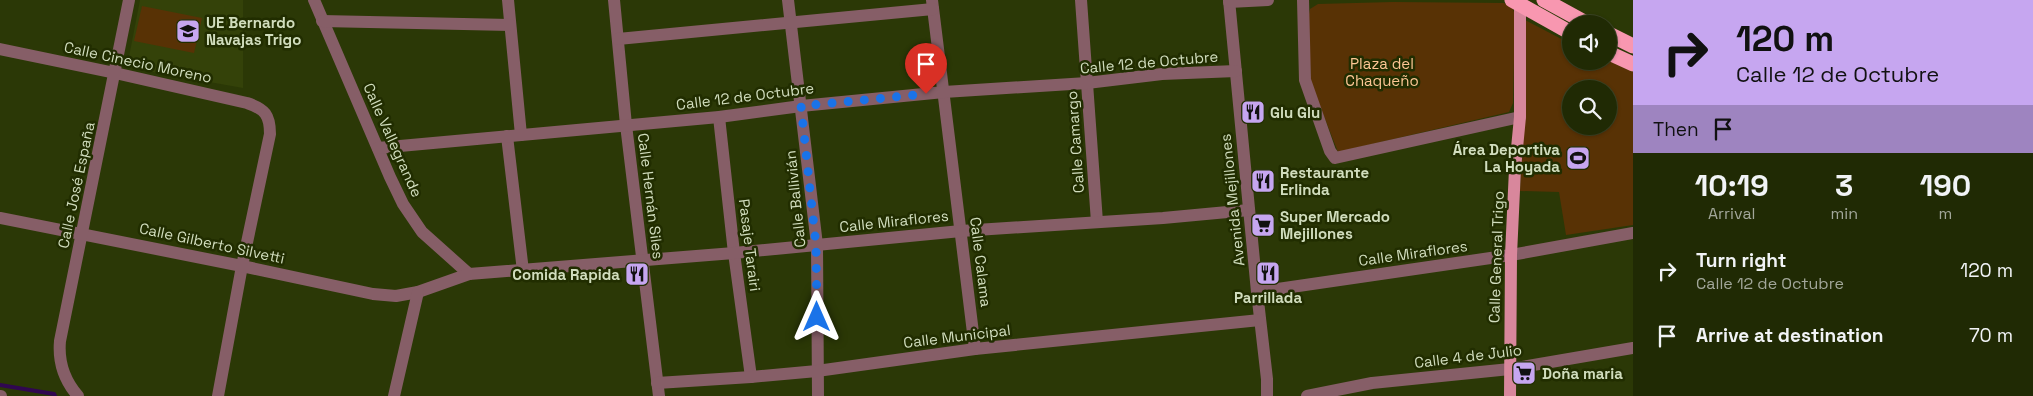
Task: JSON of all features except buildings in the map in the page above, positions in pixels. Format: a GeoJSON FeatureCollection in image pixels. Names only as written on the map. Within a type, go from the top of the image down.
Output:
{"type":"FeatureCollection","features":[{"type":"Feature","properties":{"kind":"highway"},"geometry":{"type":"LineString","coordinates":[[1544,0],[1572,15]]}},
{"type":"Feature","properties":{"kind":"highway"},"geometry":{"type":"LineString","coordinates":[[1517,1],[1562,28]]}},
{"type":"Feature","properties":{"kind":"highway"},"geometry":{"type":"LineString","coordinates":[[1617,38],[1633,46]]}},
{"type":"Feature","properties":{"kind":"highway"},"geometry":{"type":"LineString","coordinates":[[1617,57],[1633,64]]}},
{"type":"Feature","properties":{"kind":"main road","name":"Calle General Trigo"},"geometry":{"type":"LineString","coordinates":[[1510,396],[1511,255],[1515,169],[1520,117],[1517,1]]}},
{"type":"Feature","properties":{"kind":"street","name":"Calle José España"},"geometry":{"type":"LineString","coordinates":[[78,396],[64,376],[59,355],[60,341],[129,0]]}},
{"type":"Feature","properties":{"kind":"street","name":"Calle Vallegrande"},"geometry":{"type":"LineString","coordinates":[[314,0],[403,204],[422,232],[469,274]]}},
{"type":"Feature","properties":{"kind":"street"},"geometry":{"type":"LineString","coordinates":[[508,0],[521,134]]}},
{"type":"Feature","properties":{"kind":"street","name":"Calle Hernán Siles"},"geometry":{"type":"LineString","coordinates":[[614,0],[626,125],[644,260],[659,396]]}},
{"type":"Feature","properties":{"kind":"street","name":"Calle Ballivián"},"geometry":{"type":"LineString","coordinates":[[788,0],[816,245],[818,396]]}},
{"type":"Feature","properties":{"kind":"street","name":"Calle Camargo"},"geometry":{"type":"LineString","coordinates":[[1081,0],[1097,222]]}},
{"type":"Feature","properties":{"kind":"street"},"geometry":{"type":"LineString","coordinates":[[1229,1],[1268,0]]}},
{"type":"Feature","properties":{"kind":"street"},"geometry":{"type":"LineString","coordinates":[[1303,0],[1306,80],[1330,151],[1335,158],[1520,117]]}},
{"type":"Feature","properties":{"kind":"street","name":"Avenida Mejillones"},"geometry":{"type":"LineString","coordinates":[[1229,1],[1267,379],[1267,396]]}},
{"type":"Feature","properties":{"kind":"street"},"geometry":{"type":"LineString","coordinates":[[618,39],[791,24],[932,5]]}},
{"type":"Feature","properties":{"kind":"street","name":"Calle Calama"},"geometry":{"type":"LineString","coordinates":[[932,5],[975,349]]}},
{"type":"Feature","properties":{"kind":"street"},"geometry":{"type":"LineString","coordinates":[[322,21],[510,24]]}},
{"type":"Feature","properties":{"kind":"street","name":"Calle Cinecio Moreno"},"geometry":{"type":"LineString","coordinates":[[0,49],[247,103],[258,107],[266,113],[270,122],[270,134],[242,266]]}},
{"type":"Feature","properties":{"kind":"street","name":"Calle 12 de Octubre"},"geometry":{"type":"LineString","coordinates":[[378,148],[719,117],[801,106],[944,92],[1087,84],[1162,74],[1236,71]]}},
{"type":"Feature","properties":{"kind":"street","name":"Pasaje Tarairi"},"geometry":{"type":"LineString","coordinates":[[719,117],[734,253],[751,377]]}},
{"type":"Feature","properties":{"kind":"street"},"geometry":{"type":"LineString","coordinates":[[507,136],[523,270]]}},
{"type":"Feature","properties":{"kind":"street","name":"Calle Miraflores"},"geometry":{"type":"LineString","coordinates":[[454,280],[469,274],[734,253],[960,231],[1163,218],[1249,210]]}},
{"type":"Feature","properties":{"kind":"street","name":"Calle Gilberto Silvetti"},"geometry":{"type":"LineString","coordinates":[[0,218],[82,233],[373,294],[396,296],[418,292],[454,280]]}},
{"type":"Feature","properties":{"kind":"street","name":"Calle Miraflores"},"geometry":{"type":"LineString","coordinates":[[1257,292],[1511,255],[1633,233]]}},
{"type":"Feature","properties":{"kind":"street"},"geometry":{"type":"LineString","coordinates":[[218,396],[242,266]]}},
{"type":"Feature","properties":{"kind":"street"},"geometry":{"type":"LineString","coordinates":[[394,396],[418,292]]}},
{"type":"Feature","properties":{"kind":"street","name":"Calle Municipal"},"geometry":{"type":"LineString","coordinates":[[657,383],[817,371],[975,349],[1260,320]]}},
{"type":"Feature","properties":{"kind":"street","name":"Calle 4 de Julio"},"geometry":{"type":"LineString","coordinates":[[1307,396],[1372,383],[1510,369],[1633,348]]}},
{"type":"Feature","properties":{"kind":"shaded area","name":"UE Bernardo Navajas Trigo"},"geometry":{"type":"Polygon","coordinates":[[[140,0],[243,0],[243,88],[131,68],[128,62],[140,0]]]}},
{"type":"Feature","properties":{"kind":"green space","name":"Plaza del Chaqueño"},"geometry":{"type":"Polygon","coordinates":[[[1393,2],[1504,3],[1512,7],[1515,15],[1513,103],[1509,112],[1338,152],[1311,83],[1308,19],[1310,9],[1318,4],[1393,2]]]}},
{"type":"Feature","properties":{"kind":"green space"},"geometry":{"type":"Polygon","coordinates":[[[142,6],[202,18],[194,53],[134,41],[142,6]]]}},
{"type":"Feature","properties":{"kind":"green space","name":"Área Deportiva La Hoyada"},"geometry":{"type":"Polygon","coordinates":[[[1525,20],[1562,39],[1562,70],[1617,70],[1617,65],[1633,72],[1633,225],[1566,235],[1559,192],[1520,191],[1525,115],[1525,20]]]}},
{"type":"Feature","properties":{"kind":"waterway"},"geometry":{"type":"LineString","coordinates":[[0,385],[54,394],[55,396]]}},
{"type":"Feature","properties":{"kind":"place","name":"UE Bernardo Navajas Trigo"},"geometry":{"type":"Point","coordinates":[188,31]}},
{"type":"Feature","properties":{"kind":"place","name":"Glu Glu"},"geometry":{"type":"Point","coordinates":[1253,112]}},
{"type":"Feature","properties":{"kind":"place","name":"Área Deportiva La Hoyada"},"geometry":{"type":"Point","coordinates":[1578,158]}},
{"type":"Feature","properties":{"kind":"place","name":"Restaurante Erlinda"},"geometry":{"type":"Point","coordinates":[1263,181]}},
{"type":"Feature","properties":{"kind":"place","name":"Super Mercado Mejillones"},"geometry":{"type":"Point","coordinates":[1263,225]}},
{"type":"Feature","properties":{"kind":"place","name":"Parrillada"},"geometry":{"type":"Point","coordinates":[1268,273]}},
{"type":"Feature","properties":{"kind":"place","name":"Comida Rapida"},"geometry":{"type":"Point","coordinates":[637,274]}},
{"type":"Feature","properties":{"kind":"place","name":"Doña maria"},"geometry":{"type":"Point","coordinates":[1524,373]}},
{"type":"Feature","properties":{"kind":"route"},"geometry":{"type":"LineString","coordinates":[[817,317],[816,245],[801,106],[926,94]]}}]}
